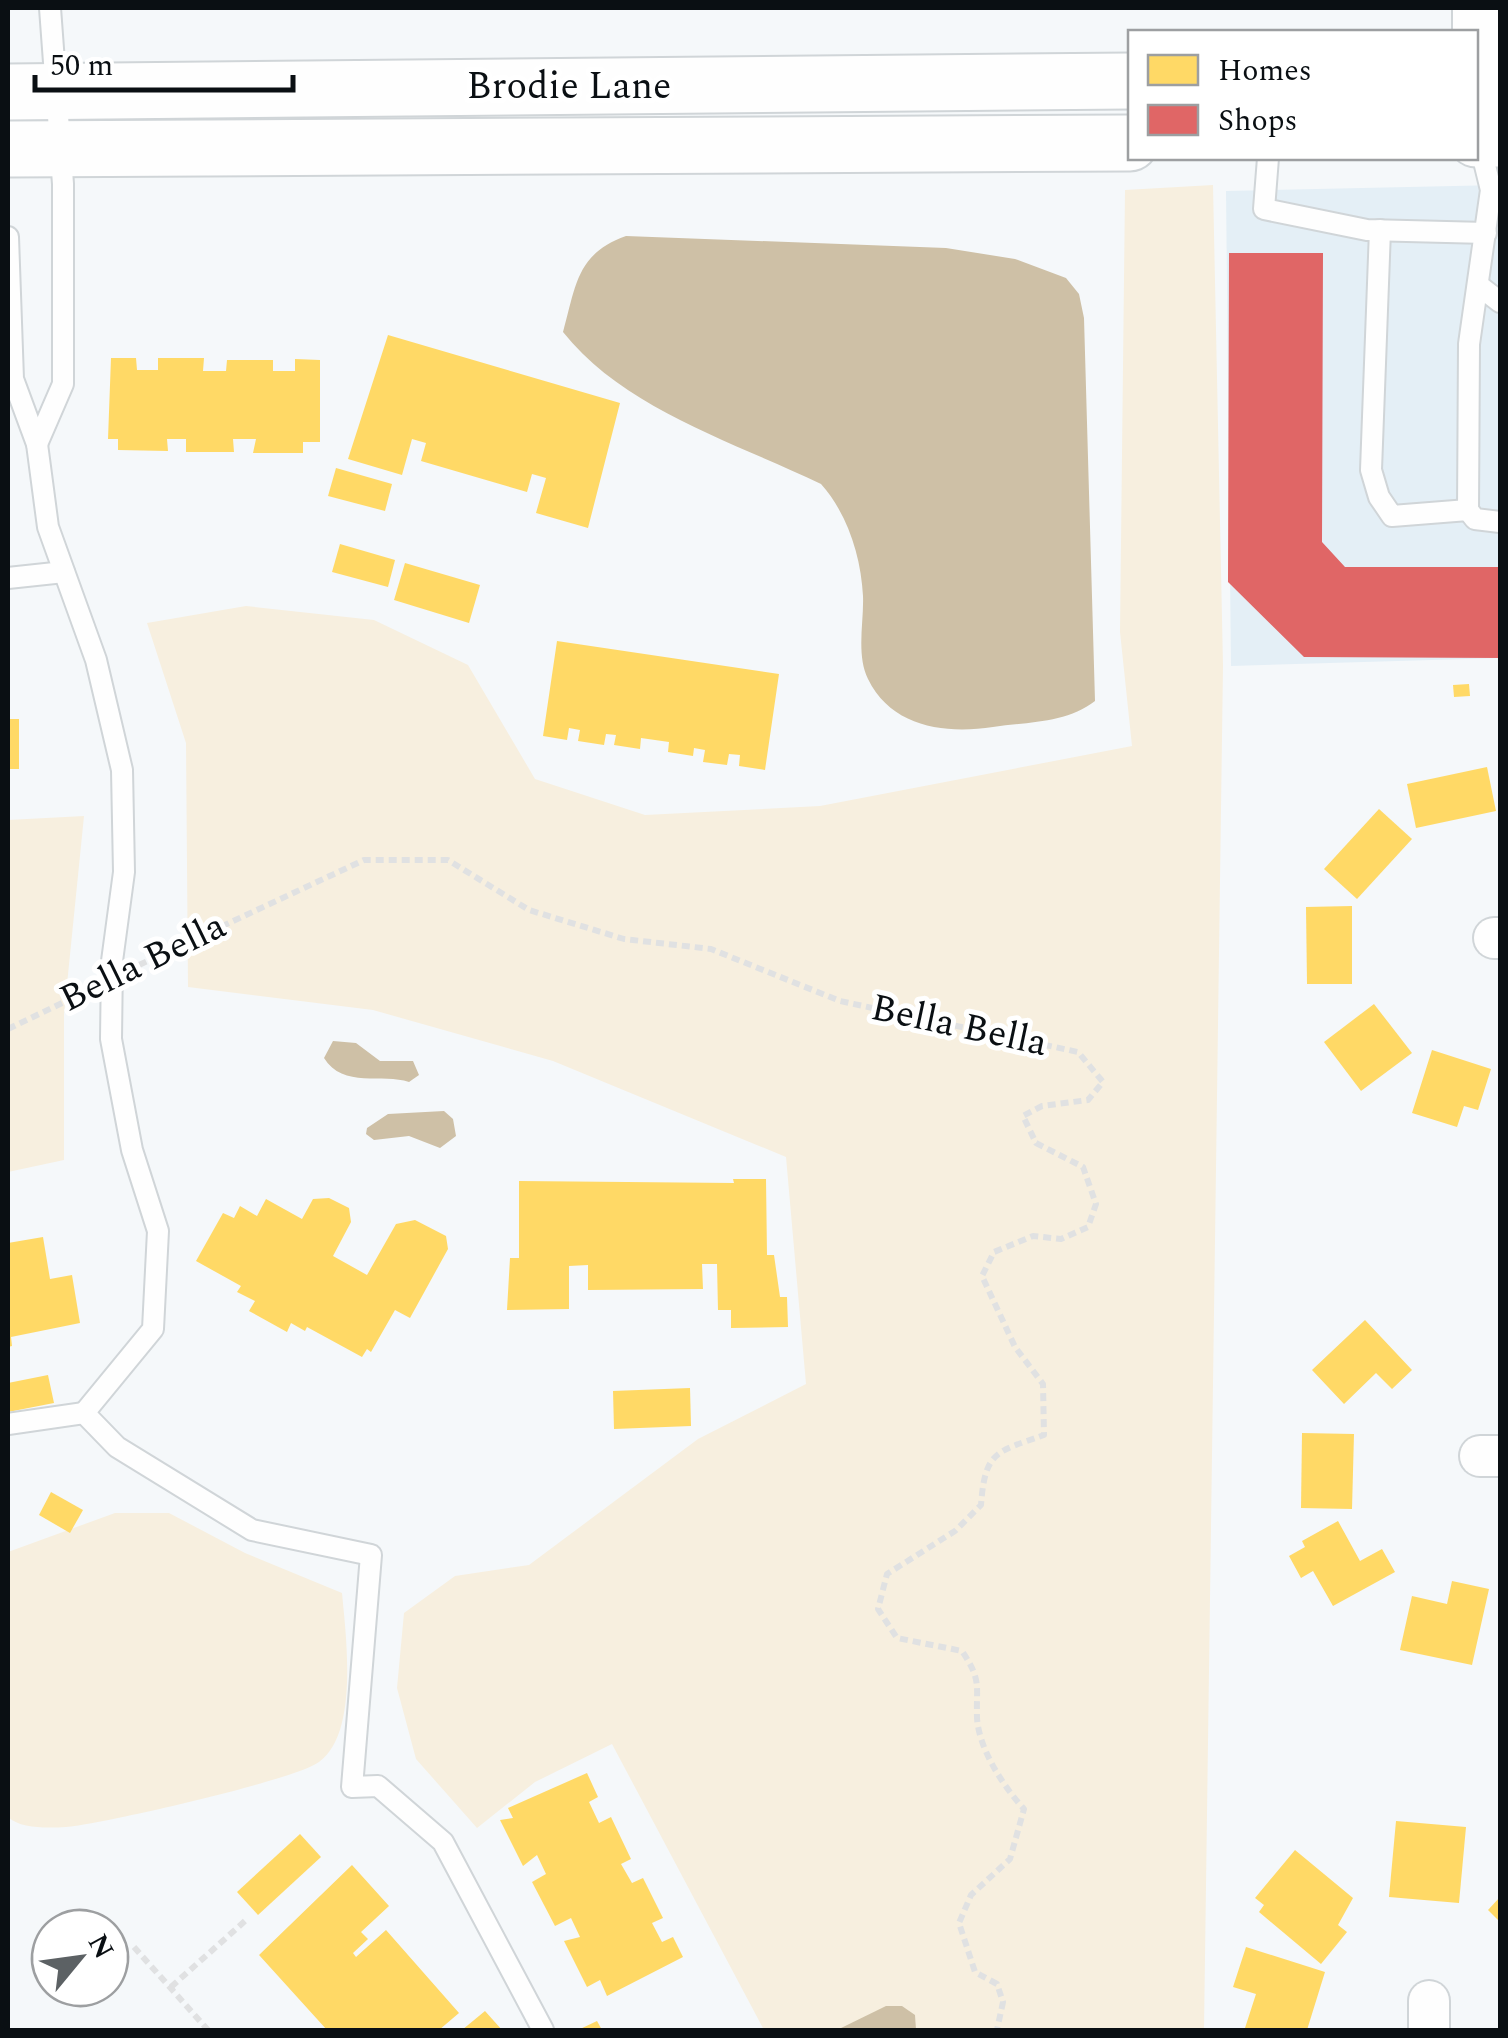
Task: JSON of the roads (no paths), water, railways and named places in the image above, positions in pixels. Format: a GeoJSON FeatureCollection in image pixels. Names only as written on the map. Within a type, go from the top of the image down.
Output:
{"type":"FeatureCollection","features":[{"type":"Feature","properties":{"kind":"main road","name":"Brodie Lane"},"geometry":{"type":"LineString","coordinates":[[30,92],[1128,81]]}},
{"type":"Feature","properties":{"kind":"main road","name":"Brodie Lane"},"geometry":{"type":"LineString","coordinates":[[34,149],[1128,142]]}},
{"type":"Feature","properties":{"kind":"street"},"geometry":{"type":"LineString","coordinates":[[1478,8],[1485,72],[1485,139]]}},
{"type":"Feature","properties":{"kind":"lane"},"geometry":{"type":"LineString","coordinates":[[36,444],[63,384],[30,92],[50,8]]}},
{"type":"Feature","properties":{"kind":"lane"},"geometry":{"type":"LineString","coordinates":[[1485,139],[1492,190],[1491,223],[1469,344],[1468,510],[1476,518],[1500,522]]}},
{"type":"Feature","properties":{"kind":"lane"},"geometry":{"type":"LineString","coordinates":[[1268,160],[1264,209],[1380,230],[1491,223]]}},
{"type":"Feature","properties":{"kind":"lane"},"geometry":{"type":"LineString","coordinates":[[1380,230],[1371,470],[1379,497],[1392,516],[1468,510]]}},
{"type":"Feature","properties":{"kind":"lane"},"geometry":{"type":"LineString","coordinates":[[8,237],[13,379],[36,444],[48,527],[96,660],[122,770],[124,872],[112,978],[111,1039],[132,1150],[158,1231],[153,1329],[84,1414],[8,1424]]}},
{"type":"Feature","properties":{"kind":"lane"},"geometry":{"type":"LineString","coordinates":[[1478,285],[1500,302]]}},
{"type":"Feature","properties":{"kind":"lane"},"geometry":{"type":"LineString","coordinates":[[8,578],[64,572]]}},
{"type":"Feature","properties":{"kind":"lane"},"geometry":{"type":"LineString","coordinates":[[84,1414],[117,1447],[252,1530],[371,1556],[352,1787],[378,1786],[442,1842],[543,2030]]}}]}
